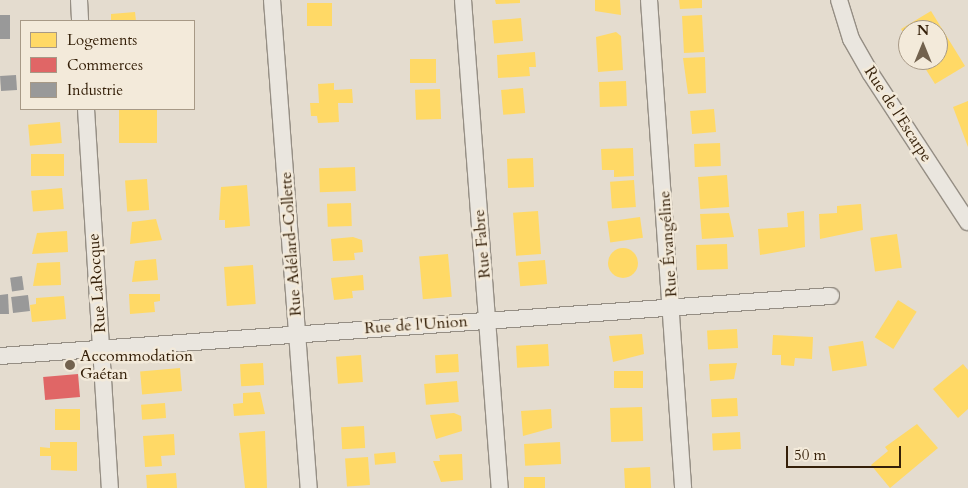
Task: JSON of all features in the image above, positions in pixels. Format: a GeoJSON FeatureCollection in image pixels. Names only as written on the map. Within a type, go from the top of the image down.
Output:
{"type":"FeatureCollection","features":[{"type":"Feature","properties":{"kind":"street"},"geometry":{"type":"LineString","coordinates":[[79,0],[80,20]]}},
{"type":"Feature","properties":{"kind":"street","name":"Rue Adélard-Collette"},"geometry":{"type":"LineString","coordinates":[[272,0],[309,488]]}},
{"type":"Feature","properties":{"kind":"street","name":"Rue Fabre"},"geometry":{"type":"LineString","coordinates":[[463,0],[500,488]]}},
{"type":"Feature","properties":{"kind":"street","name":"Rue Évangéline"},"geometry":{"type":"LineString","coordinates":[[649,0],[673,306],[683,488]]}},
{"type":"Feature","properties":{"kind":"street","name":"Rue de l'Escarpe"},"geometry":{"type":"LineString","coordinates":[[839,0],[851,39],[871,74],[968,222]]}},
{"type":"Feature","properties":{"kind":"street","name":"Rue LaRocque"},"geometry":{"type":"LineString","coordinates":[[86,110],[110,488]]}},
{"type":"Feature","properties":{"kind":"street","name":"Rue de l'Union"},"geometry":{"type":"LineString","coordinates":[[0,356],[298,333],[832,296]]}},
{"type":"Feature","properties":{"kind":"building: Logements"},"geometry":{"type":"Polygon","coordinates":[[[495,0],[520,0],[520,3],[496,4],[495,0]]]}},
{"type":"Feature","properties":{"kind":"building: Logements"},"geometry":{"type":"Polygon","coordinates":[[[595,0],[620,0],[621,15],[595,11],[595,0]]]}},
{"type":"Feature","properties":{"kind":"building: Logements"},"geometry":{"type":"Polygon","coordinates":[[[679,0],[702,0],[702,8],[680,9],[679,0]]]}},
{"type":"Feature","properties":{"kind":"building: Logements"},"geometry":{"type":"Polygon","coordinates":[[[307,3],[332,3],[332,26],[307,26],[307,3]]]}},
{"type":"Feature","properties":{"kind":"building: Logements"},"geometry":{"type":"Polygon","coordinates":[[[931,11],[937,20],[916,20],[931,11]]]}},
{"type":"Feature","properties":{"kind":"building: Logements"},"geometry":{"type":"Polygon","coordinates":[[[135,12],[136,20],[111,20],[111,14],[135,12]]]}},
{"type":"Feature","properties":{"kind":"building: Logements"},"geometry":{"type":"Polygon","coordinates":[[[702,15],[704,52],[684,53],[682,16],[702,15]]]}},
{"type":"Feature","properties":{"kind":"building: Logements"},"geometry":{"type":"Polygon","coordinates":[[[521,18],[523,41],[494,43],[492,21],[521,18]]]}},
{"type":"Feature","properties":{"kind":"building: Logements"},"geometry":{"type":"Polygon","coordinates":[[[616,32],[621,36],[623,70],[598,72],[596,37],[616,32]]]}},
{"type":"Feature","properties":{"kind":"building: Logements"},"geometry":{"type":"Polygon","coordinates":[[[948,38],[965,66],[935,84],[926,70],[948,70],[948,38]]]}},
{"type":"Feature","properties":{"kind":"building: Logements"},"geometry":{"type":"Polygon","coordinates":[[[535,52],[536,67],[529,67],[530,76],[498,78],[497,55],[535,52]]]}},
{"type":"Feature","properties":{"kind":"building: Logements"},"geometry":{"type":"Polygon","coordinates":[[[705,57],[706,93],[688,94],[683,58],[705,57]]]}},
{"type":"Feature","properties":{"kind":"building: Logements"},"geometry":{"type":"Polygon","coordinates":[[[410,59],[436,59],[436,83],[410,83],[410,59]]]}},
{"type":"Feature","properties":{"kind":"building: Logements"},"geometry":{"type":"Polygon","coordinates":[[[626,81],[627,106],[600,107],[599,82],[626,81]]]}},
{"type":"Feature","properties":{"kind":"building: Logements"},"geometry":{"type":"Polygon","coordinates":[[[334,83],[334,90],[352,89],[353,103],[338,103],[339,122],[318,123],[317,116],[311,116],[310,103],[319,103],[318,84],[334,83]]]}},
{"type":"Feature","properties":{"kind":"building: Logements"},"geometry":{"type":"Polygon","coordinates":[[[523,88],[525,113],[503,115],[501,90],[523,88]]]}},
{"type":"Feature","properties":{"kind":"building: Logements"},"geometry":{"type":"Polygon","coordinates":[[[440,89],[441,119],[416,120],[415,90],[440,89]]]}},
{"type":"Feature","properties":{"kind":"building: Logements"},"geometry":{"type":"Polygon","coordinates":[[[968,101],[968,147],[953,107],[968,101]]]}},
{"type":"Feature","properties":{"kind":"building: Logements"},"geometry":{"type":"Polygon","coordinates":[[[714,109],[716,132],[692,134],[690,111],[714,109]]]}},
{"type":"Feature","properties":{"kind":"building: Logements"},"geometry":{"type":"Polygon","coordinates":[[[119,110],[157,110],[157,143],[119,143],[119,110]]]}},
{"type":"Feature","properties":{"kind":"building: Logements"},"geometry":{"type":"Polygon","coordinates":[[[60,122],[62,143],[30,146],[28,125],[60,122]]]}},
{"type":"Feature","properties":{"kind":"building: Logements"},"geometry":{"type":"Polygon","coordinates":[[[720,143],[721,166],[695,167],[694,144],[720,143]]]}},
{"type":"Feature","properties":{"kind":"building: Logements"},"geometry":{"type":"Polygon","coordinates":[[[633,148],[634,176],[614,177],[614,170],[602,170],[601,149],[633,148]]]}},
{"type":"Feature","properties":{"kind":"building: Logements"},"geometry":{"type":"Polygon","coordinates":[[[31,154],[64,154],[64,176],[31,176],[31,154]]]}},
{"type":"Feature","properties":{"kind":"building: Logements"},"geometry":{"type":"Polygon","coordinates":[[[533,158],[534,187],[508,188],[507,159],[533,158]]]}},
{"type":"Feature","properties":{"kind":"building: Logements"},"geometry":{"type":"Polygon","coordinates":[[[355,167],[356,191],[320,192],[319,168],[355,167]]]}},
{"type":"Feature","properties":{"kind":"building: Logements"},"geometry":{"type":"Polygon","coordinates":[[[727,175],[729,207],[700,209],[698,177],[727,175]]]}},
{"type":"Feature","properties":{"kind":"building: Logements"},"geometry":{"type":"Polygon","coordinates":[[[147,179],[149,210],[127,211],[125,181],[147,179]]]}},
{"type":"Feature","properties":{"kind":"building: Logements"},"geometry":{"type":"Polygon","coordinates":[[[634,180],[636,207],[612,209],[610,182],[634,180]]]}},
{"type":"Feature","properties":{"kind":"building: Logements"},"geometry":{"type":"Polygon","coordinates":[[[247,185],[250,226],[225,228],[225,220],[219,220],[221,187],[247,185]]]}},
{"type":"Feature","properties":{"kind":"building: Logements"},"geometry":{"type":"Polygon","coordinates":[[[62,188],[64,209],[33,212],[31,191],[62,188]]]}},
{"type":"Feature","properties":{"kind":"building: Logements"},"geometry":{"type":"Polygon","coordinates":[[[351,203],[352,226],[328,227],[327,204],[351,203]]]}},
{"type":"Feature","properties":{"kind":"building: Logements"},"geometry":{"type":"Polygon","coordinates":[[[861,204],[863,230],[820,239],[819,214],[837,213],[837,206],[861,204]]]}},
{"type":"Feature","properties":{"kind":"building: Logements"},"geometry":{"type":"Polygon","coordinates":[[[538,211],[541,254],[516,256],[513,213],[538,211]]]}},
{"type":"Feature","properties":{"kind":"building: Logements"},"geometry":{"type":"Polygon","coordinates":[[[804,211],[805,247],[760,255],[758,229],[788,227],[787,213],[804,211]]]}},
{"type":"Feature","properties":{"kind":"building: Logements"},"geometry":{"type":"Polygon","coordinates":[[[729,213],[734,237],[702,239],[700,214],[729,213]]]}},
{"type":"Feature","properties":{"kind":"building: Logements"},"geometry":{"type":"Polygon","coordinates":[[[640,217],[643,238],[610,242],[607,222],[640,217]]]}},
{"type":"Feature","properties":{"kind":"building: Logements"},"geometry":{"type":"Polygon","coordinates":[[[156,219],[162,240],[130,244],[132,222],[156,219]]]}},
{"type":"Feature","properties":{"kind":"building: Logements"},"geometry":{"type":"Polygon","coordinates":[[[67,231],[68,252],[32,254],[37,233],[67,231]]]}},
{"type":"Feature","properties":{"kind":"building: Logements"},"geometry":{"type":"Polygon","coordinates":[[[897,234],[902,268],[875,271],[870,238],[897,234]]]}},
{"type":"Feature","properties":{"kind":"building: Logements"},"geometry":{"type":"Polygon","coordinates":[[[353,237],[362,240],[363,252],[354,253],[355,260],[333,261],[331,239],[353,237]]]}},
{"type":"Feature","properties":{"kind":"building: Logements"},"geometry":{"type":"Polygon","coordinates":[[[727,244],[728,269],[697,270],[696,245],[727,244]]]}},
{"type":"Feature","properties":{"kind":"building: Logements"},"geometry":{"type":"Polygon","coordinates":[[[623,248],[629,249],[637,257],[637,269],[629,277],[623,278],[617,277],[609,269],[608,263],[609,257],[617,249],[623,248]]]}},
{"type":"Feature","properties":{"kind":"building: Logements"},"geometry":{"type":"Polygon","coordinates":[[[448,254],[452,297],[423,299],[419,257],[448,254]]]}},
{"type":"Feature","properties":{"kind":"building: Logements"},"geometry":{"type":"Polygon","coordinates":[[[156,259],[158,280],[132,282],[135,261],[156,259]]]}},
{"type":"Feature","properties":{"kind":"building: Logements"},"geometry":{"type":"Polygon","coordinates":[[[545,260],[547,284],[520,286],[518,262],[545,260]]]}},
{"type":"Feature","properties":{"kind":"building: Logements"},"geometry":{"type":"Polygon","coordinates":[[[60,262],[61,285],[33,286],[37,263],[60,262]]]}},
{"type":"Feature","properties":{"kind":"building: Logements"},"geometry":{"type":"Polygon","coordinates":[[[253,265],[256,304],[227,306],[224,267],[253,265]]]}},
{"type":"Feature","properties":{"kind":"building: Logements"},"geometry":{"type":"Polygon","coordinates":[[[363,275],[364,290],[352,291],[353,298],[334,300],[331,278],[363,275]]]}},
{"type":"Feature","properties":{"kind":"building: Logements"},"geometry":{"type":"Polygon","coordinates":[[[129,294],[160,294],[160,301],[154,302],[155,312],[130,314],[129,294]]]}},
{"type":"Feature","properties":{"kind":"building: Logements"},"geometry":{"type":"Polygon","coordinates":[[[64,296],[66,319],[32,322],[30,305],[36,304],[36,298],[64,296]]]}},
{"type":"Feature","properties":{"kind":"building: Logements"},"geometry":{"type":"Polygon","coordinates":[[[898,300],[917,312],[893,349],[875,337],[898,300]]]}},
{"type":"Feature","properties":{"kind":"building: Logements"},"geometry":{"type":"Polygon","coordinates":[[[737,329],[738,348],[708,350],[707,331],[737,329]]]}},
{"type":"Feature","properties":{"kind":"building: Logements"},"geometry":{"type":"Polygon","coordinates":[[[642,334],[644,354],[613,362],[609,336],[642,334]]]}},
{"type":"Feature","properties":{"kind":"building: Logements"},"geometry":{"type":"Polygon","coordinates":[[[773,335],[813,337],[812,359],[795,358],[794,366],[781,365],[781,355],[772,355],[773,335]]]}},
{"type":"Feature","properties":{"kind":"building: Logements"},"geometry":{"type":"Polygon","coordinates":[[[863,341],[867,366],[832,371],[828,346],[863,341]]]}},
{"type":"Feature","properties":{"kind":"building: Logements"},"geometry":{"type":"Polygon","coordinates":[[[548,344],[549,366],[517,368],[516,346],[548,344]]]}},
{"type":"Feature","properties":{"kind":"building: Logements"},"geometry":{"type":"Polygon","coordinates":[[[458,354],[459,372],[436,373],[435,355],[458,354]]]}},
{"type":"Feature","properties":{"kind":"building: Logements"},"geometry":{"type":"Polygon","coordinates":[[[361,355],[363,382],[338,384],[336,357],[361,355]]]}},
{"type":"Feature","properties":{"kind":"building: Logements"},"geometry":{"type":"Polygon","coordinates":[[[263,363],[264,385],[241,386],[240,364],[263,363]]]}},
{"type":"Feature","properties":{"kind":"building: Logements"},"geometry":{"type":"Polygon","coordinates":[[[737,363],[734,379],[710,381],[709,364],[737,363]]]}},
{"type":"Feature","properties":{"kind":"building: Logements"},"geometry":{"type":"Polygon","coordinates":[[[963,364],[968,370],[968,409],[958,418],[933,389],[963,364]]]}},
{"type":"Feature","properties":{"kind":"building: Logements"},"geometry":{"type":"Polygon","coordinates":[[[180,368],[182,391],[142,394],[140,371],[180,368]]]}},
{"type":"Feature","properties":{"kind":"building: Logements"},"geometry":{"type":"Polygon","coordinates":[[[614,371],[643,371],[643,388],[614,388],[614,371]]]}},
{"type":"Feature","properties":{"kind":"building: Logements"},"geometry":{"type":"Polygon","coordinates":[[[457,381],[459,402],[426,405],[424,384],[457,381]]]}},
{"type":"Feature","properties":{"kind":"building: Logements"},"geometry":{"type":"Polygon","coordinates":[[[260,392],[265,414],[234,416],[233,404],[243,403],[243,393],[260,392]]]}},
{"type":"Feature","properties":{"kind":"building: Logements"},"geometry":{"type":"Polygon","coordinates":[[[737,398],[738,416],[712,417],[711,399],[737,398]]]}},
{"type":"Feature","properties":{"kind":"building: Logements"},"geometry":{"type":"Polygon","coordinates":[[[165,403],[166,418],[142,420],[141,405],[165,403]]]}},
{"type":"Feature","properties":{"kind":"building: Logements"},"geometry":{"type":"Polygon","coordinates":[[[642,407],[643,441],[611,442],[610,408],[642,407]]]}},
{"type":"Feature","properties":{"kind":"building: Logements"},"geometry":{"type":"Polygon","coordinates":[[[55,409],[80,409],[80,430],[55,430],[55,409]]]}},
{"type":"Feature","properties":{"kind":"building: Logements"},"geometry":{"type":"Polygon","coordinates":[[[551,409],[552,428],[523,436],[521,411],[551,409]]]}},
{"type":"Feature","properties":{"kind":"building: Logements"},"geometry":{"type":"Polygon","coordinates":[[[454,413],[461,416],[462,431],[436,439],[430,415],[454,413]]]}},
{"type":"Feature","properties":{"kind":"building: Logements"},"geometry":{"type":"Polygon","coordinates":[[[917,424],[938,448],[890,488],[871,465],[888,451],[885,447],[917,424]]]}},
{"type":"Feature","properties":{"kind":"building: Logements"},"geometry":{"type":"Polygon","coordinates":[[[364,426],[365,448],[342,449],[341,427],[364,426]]]}},
{"type":"Feature","properties":{"kind":"building: Logements"},"geometry":{"type":"Polygon","coordinates":[[[265,431],[267,488],[245,488],[239,433],[265,431]]]}},
{"type":"Feature","properties":{"kind":"building: Logements"},"geometry":{"type":"Polygon","coordinates":[[[740,432],[741,449],[713,450],[712,433],[740,432]]]}},
{"type":"Feature","properties":{"kind":"building: Logements"},"geometry":{"type":"Polygon","coordinates":[[[174,434],[175,455],[161,456],[162,466],[145,467],[143,436],[174,434]]]}},
{"type":"Feature","properties":{"kind":"building: Logements"},"geometry":{"type":"Polygon","coordinates":[[[50,442],[77,442],[77,471],[51,470],[51,456],[40,456],[40,447],[50,448],[50,442]]]}},
{"type":"Feature","properties":{"kind":"building: Logements"},"geometry":{"type":"Polygon","coordinates":[[[560,442],[561,464],[525,466],[524,444],[560,442]]]}},
{"type":"Feature","properties":{"kind":"building: Logements"},"geometry":{"type":"Polygon","coordinates":[[[395,452],[396,463],[375,465],[374,454],[395,452]]]}},
{"type":"Feature","properties":{"kind":"building: Logements"},"geometry":{"type":"Polygon","coordinates":[[[462,454],[463,480],[441,482],[433,461],[440,461],[439,455],[462,454]]]}},
{"type":"Feature","properties":{"kind":"building: Logements"},"geometry":{"type":"Polygon","coordinates":[[[368,457],[370,485],[347,487],[345,459],[368,457]]]}},
{"type":"Feature","properties":{"kind":"building: Logements"},"geometry":{"type":"Polygon","coordinates":[[[650,467],[651,488],[625,488],[624,468],[650,467]]]}},
{"type":"Feature","properties":{"kind":"building: Logements"},"geometry":{"type":"Polygon","coordinates":[[[176,473],[177,488],[147,488],[146,475],[176,473]]]}},
{"type":"Feature","properties":{"kind":"building: Logements"},"geometry":{"type":"Polygon","coordinates":[[[524,477],[545,477],[545,488],[524,488],[524,477]]]}},
{"type":"Feature","properties":{"kind":"building: Commerces"},"geometry":{"type":"Polygon","coordinates":[[[78,374],[80,397],[45,400],[43,377],[78,374]]]}},
{"type":"Feature","properties":{"kind":"building: Industrie"},"geometry":{"type":"Polygon","coordinates":[[[0,15],[10,15],[10,39],[0,39],[0,15]]]}},
{"type":"Feature","properties":{"kind":"building: Industrie"},"geometry":{"type":"Polygon","coordinates":[[[16,75],[17,90],[1,91],[0,76],[16,75]]]}},
{"type":"Feature","properties":{"kind":"building: Industrie"},"geometry":{"type":"Polygon","coordinates":[[[22,276],[24,290],[12,292],[10,278],[22,276]]]}},
{"type":"Feature","properties":{"kind":"building: Industrie"},"geometry":{"type":"Polygon","coordinates":[[[8,294],[9,314],[0,314],[0,295],[8,294]]]}},
{"type":"Feature","properties":{"kind":"building: Industrie"},"geometry":{"type":"Polygon","coordinates":[[[28,295],[30,311],[13,313],[11,297],[28,295]]]}},
{"type":"Feature","properties":{"kind":"place","name":"Accommodation Gaétan"},"geometry":{"type":"Point","coordinates":[70,365]}}]}
